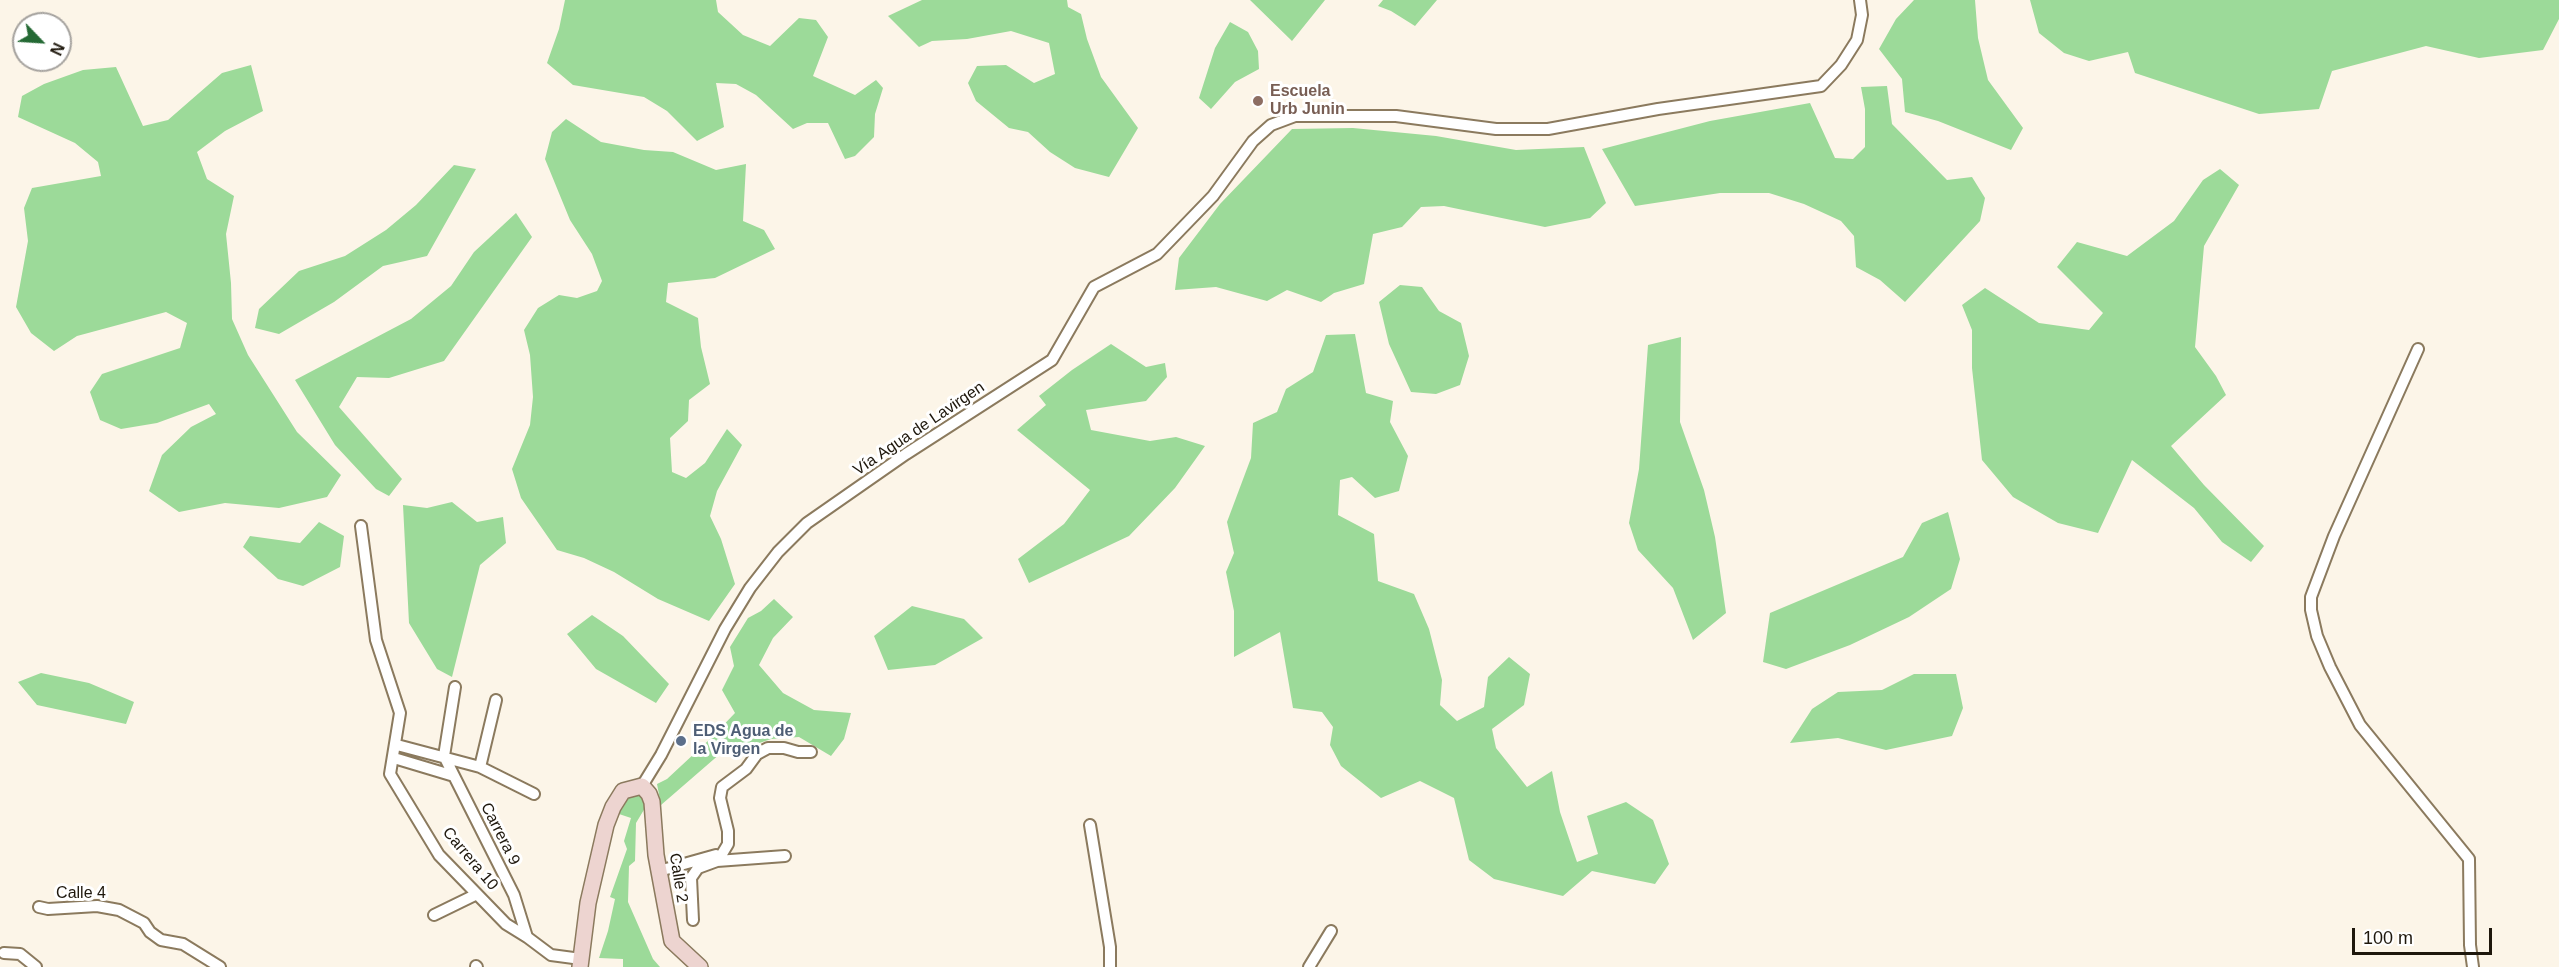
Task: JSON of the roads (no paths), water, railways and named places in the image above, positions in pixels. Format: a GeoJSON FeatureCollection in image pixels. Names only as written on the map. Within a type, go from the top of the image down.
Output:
{"type":"FeatureCollection","features":[{"type":"Feature","properties":{"kind":"street","name":"Vía Agua de Lavirgen"},"geometry":{"type":"LineString","coordinates":[[642,786],[661,755],[725,629],[750,588],[777,552],[807,523],[906,454],[1052,360],[1094,287],[1157,254],[1213,195],[1253,141],[1271,125],[1295,116],[1396,116],[1496,129],[1548,129],[1658,109],[1821,86],[1841,65],[1857,40],[1862,15],[1860,0]]}},
{"type":"Feature","properties":{"kind":"street"},"geometry":{"type":"LineString","coordinates":[[2418,349],[2334,536],[2311,597],[2311,609],[2317,636],[2330,667],[2360,725],[2469,859],[2470,945],[2473,967]]}},
{"type":"Feature","properties":{"kind":"street","name":"Carrera 10"},"geometry":{"type":"LineString","coordinates":[[361,526],[376,640],[400,713],[390,774],[439,855],[506,924],[527,938]]}},
{"type":"Feature","properties":{"kind":"street"},"geometry":{"type":"LineString","coordinates":[[444,756],[454,687]]}},
{"type":"Feature","properties":{"kind":"street"},"geometry":{"type":"LineString","coordinates":[[480,767],[496,700]]}},
{"type":"Feature","properties":{"kind":"street"},"geometry":{"type":"LineString","coordinates":[[396,745],[480,767],[534,794]]}},
{"type":"Feature","properties":{"kind":"street"},"geometry":{"type":"LineString","coordinates":[[727,856],[728,831],[720,798],[722,787],[746,769],[757,754],[768,748],[811,752]]}},
{"type":"Feature","properties":{"kind":"street","name":"Carrera 9"},"geometry":{"type":"LineString","coordinates":[[444,756],[514,895],[527,938]]}},
{"type":"Feature","properties":{"kind":"street"},"geometry":{"type":"LineString","coordinates":[[394,758],[454,776]]}},
{"type":"Feature","properties":{"kind":"street"},"geometry":{"type":"LineString","coordinates":[[527,938],[551,955],[580,963],[588,903],[606,825],[613,807],[624,791],[642,786]]}},
{"type":"Feature","properties":{"kind":"street","name":"Calle 2"},"geometry":{"type":"LineString","coordinates":[[642,786],[652,802],[659,871],[672,941],[700,967]]}},
{"type":"Feature","properties":{"kind":"street"},"geometry":{"type":"LineString","coordinates":[[1090,825],[1110,947],[1110,967]]}},
{"type":"Feature","properties":{"kind":"street"},"geometry":{"type":"LineString","coordinates":[[659,871],[727,856],[785,855]]}},
{"type":"Feature","properties":{"kind":"street"},"geometry":{"type":"LineString","coordinates":[[693,920],[691,878],[693,872],[705,864],[727,856]]}},
{"type":"Feature","properties":{"kind":"street"},"geometry":{"type":"LineString","coordinates":[[434,915],[476,895]]}},
{"type":"Feature","properties":{"kind":"street","name":"Calle 4"},"geometry":{"type":"LineString","coordinates":[[39,908],[97,906],[119,910],[144,923],[150,932],[161,940],[183,944],[220,967]]}},
{"type":"Feature","properties":{"kind":"street"},"geometry":{"type":"LineString","coordinates":[[1309,967],[1331,931]]}},
{"type":"Feature","properties":{"kind":"street"},"geometry":{"type":"LineString","coordinates":[[4,953],[20,954],[36,967]]}},
{"type":"Feature","properties":{"kind":"place","name":"Escuela Urb Junin"},"geometry":{"type":"Point","coordinates":[1258,101]}},
{"type":"Feature","properties":{"kind":"place","name":"EDS Agua de la Virgen"},"geometry":{"type":"Point","coordinates":[681,741]}}]}
